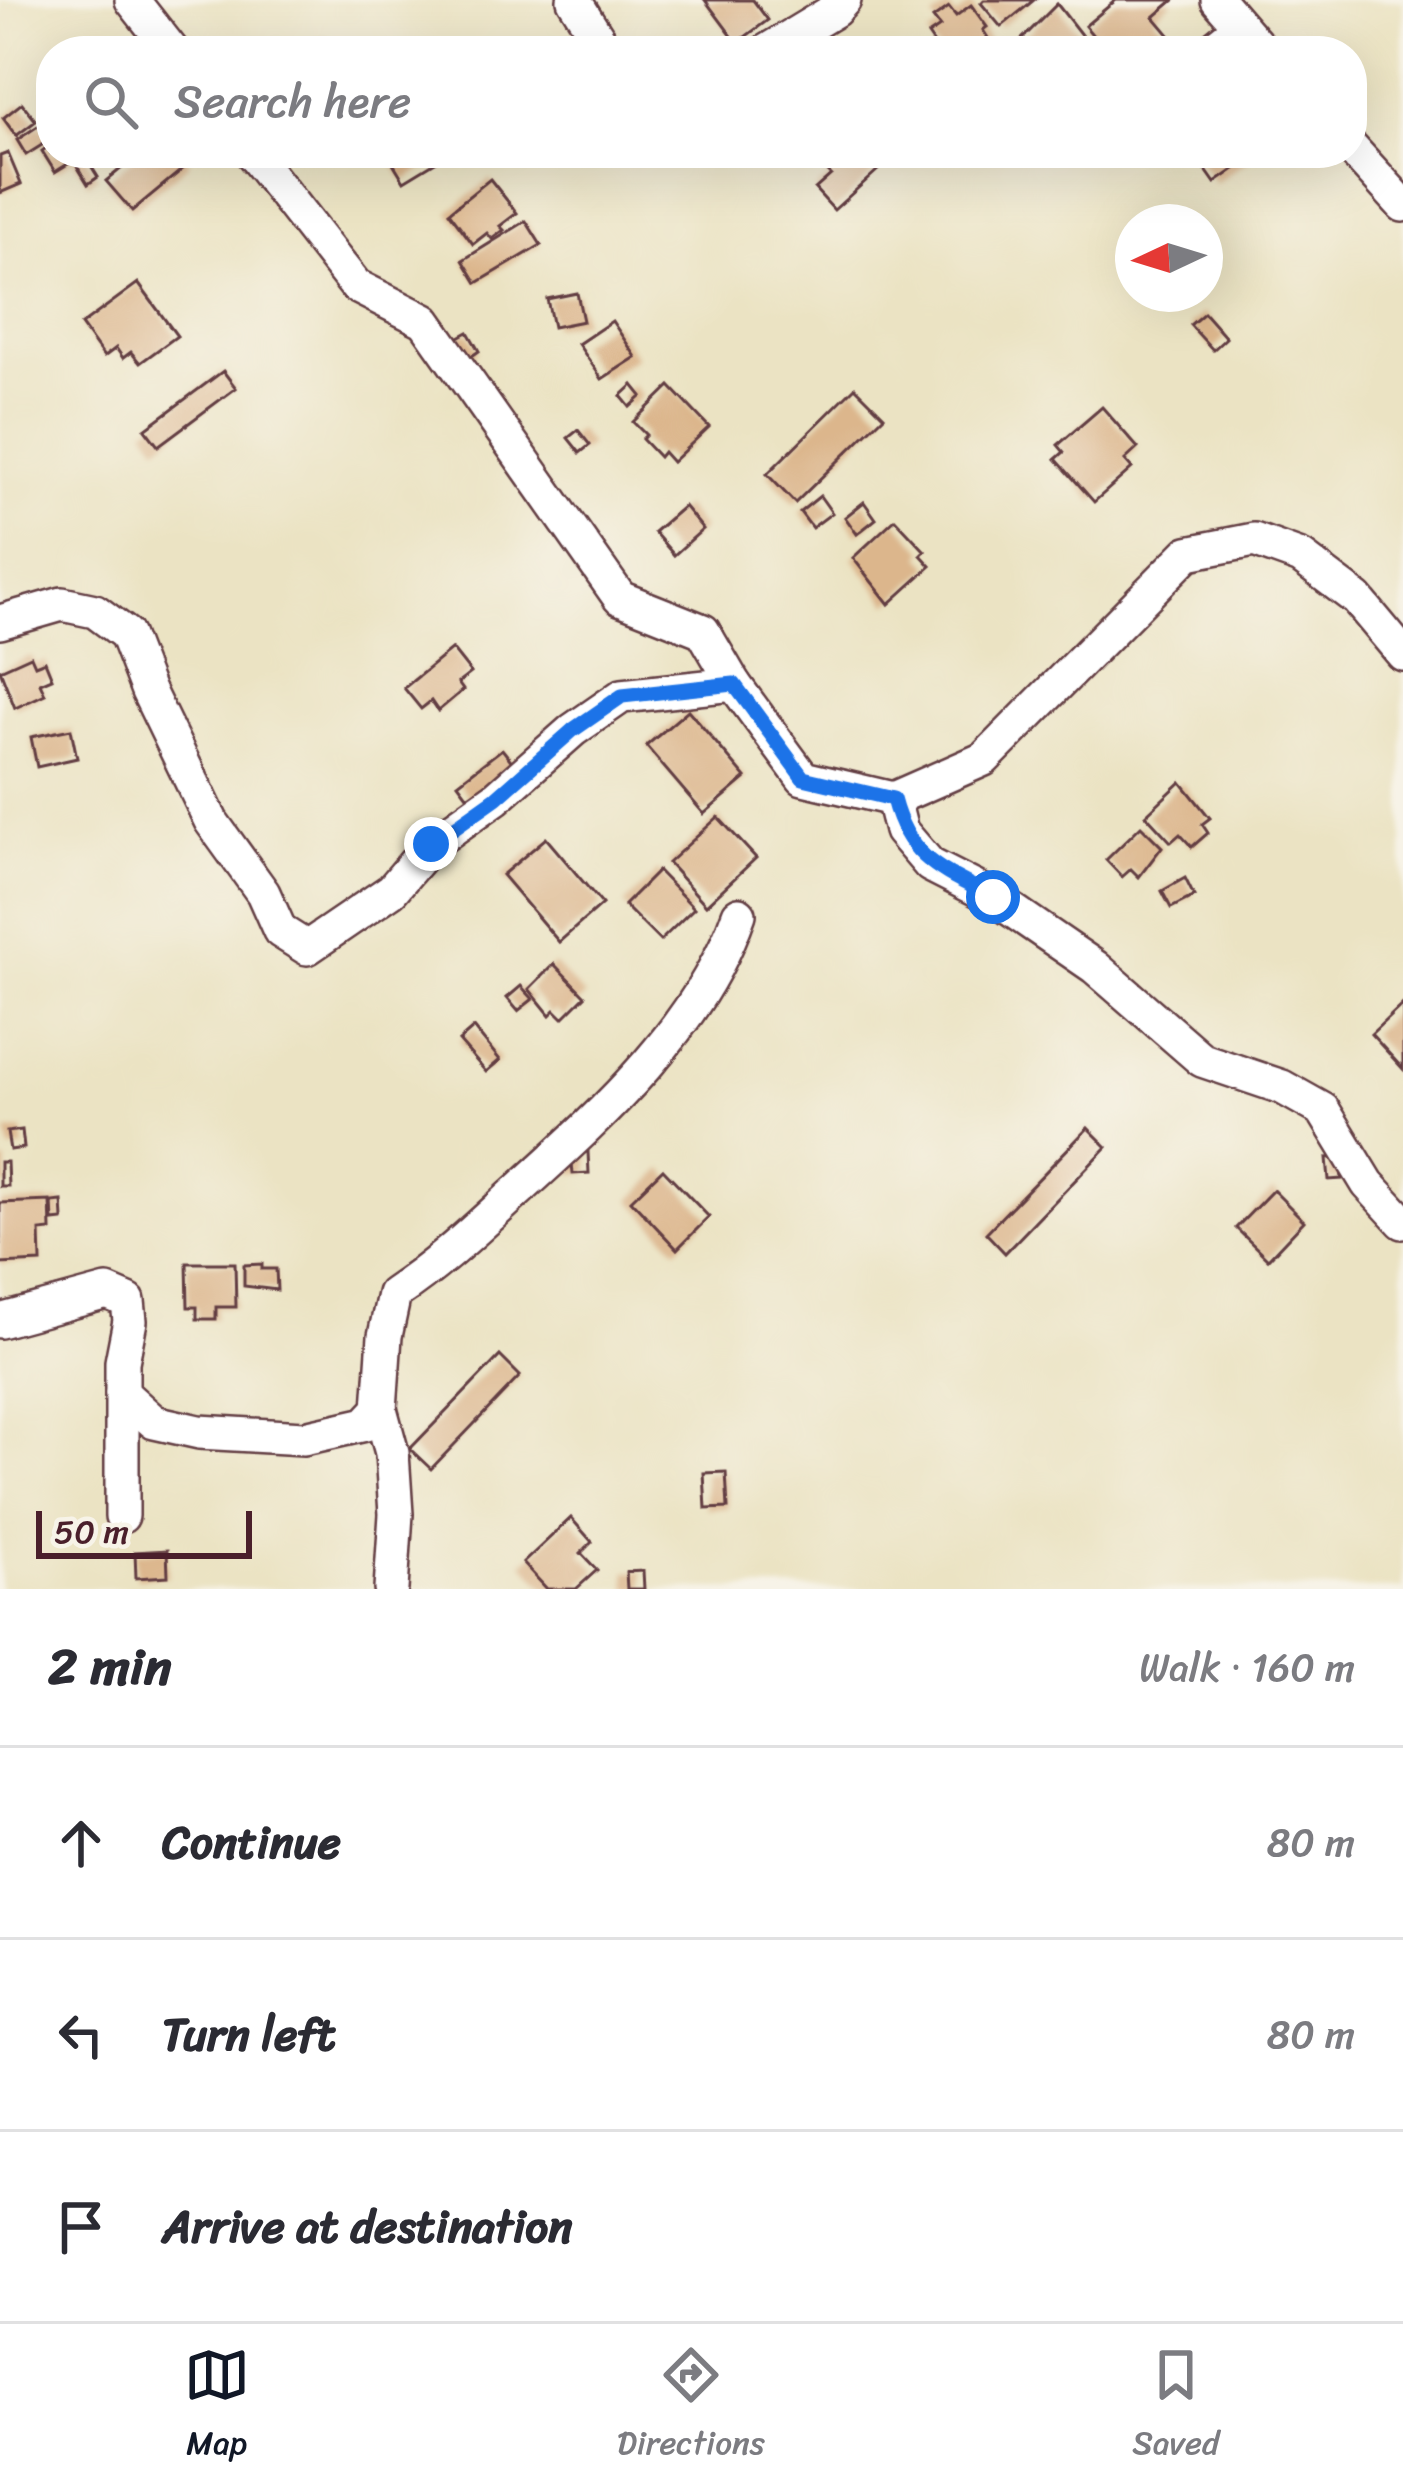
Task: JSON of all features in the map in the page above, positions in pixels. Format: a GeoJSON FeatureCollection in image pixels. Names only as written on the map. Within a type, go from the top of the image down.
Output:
{"type":"FeatureCollection","features":[{"type":"Feature","properties":{"kind":"street"},"geometry":{"type":"LineString","coordinates":[[574,0],[597,36]]}},
{"type":"Feature","properties":{"kind":"street"},"geometry":{"type":"LineString","coordinates":[[792,36],[836,10],[844,0]]}},
{"type":"Feature","properties":{"kind":"street"},"geometry":{"type":"LineString","coordinates":[[1218,0],[1248,36]]}},
{"type":"Feature","properties":{"kind":"street"},"geometry":{"type":"LineString","coordinates":[[138,2],[162,36]]}},
{"type":"Feature","properties":{"kind":"street"},"geometry":{"type":"LineString","coordinates":[[1367,165],[1403,205]]}},
{"type":"Feature","properties":{"kind":"street"},"geometry":{"type":"LineString","coordinates":[[264,168],[356,286],[424,321],[620,598],[703,631],[734,684],[803,778],[893,799],[984,759],[1189,553],[1254,540],[1301,557],[1357,599],[1403,654]]}},
{"type":"Feature","properties":{"kind":"street"},"geometry":{"type":"LineString","coordinates":[[0,622],[62,604],[95,610],[126,634],[211,821],[263,893],[280,931],[307,948],[392,890],[431,844],[622,696],[734,684]]}},
{"type":"Feature","properties":{"kind":"street"},"geometry":{"type":"LineString","coordinates":[[893,799],[902,831],[930,865],[993,897],[1095,967],[1202,1060],[1282,1087],[1323,1110],[1368,1184],[1403,1222]]}},
{"type":"Feature","properties":{"kind":"street"},"geometry":{"type":"LineString","coordinates":[[391,1589],[396,1514],[392,1454],[380,1409],[383,1352],[394,1294],[434,1268],[623,1095],[684,1016],[740,914]]}},
{"type":"Feature","properties":{"kind":"street"},"geometry":{"type":"LineString","coordinates":[[0,1321],[107,1292],[128,1301],[130,1321],[122,1362],[122,1516]]}},
{"type":"Feature","properties":{"kind":"street"},"geometry":{"type":"LineString","coordinates":[[122,1393],[154,1422],[199,1432],[304,1438],[365,1424],[380,1409]]}},
{"type":"Feature","properties":{"kind":"building"},"geometry":{"type":"Polygon","coordinates":[[[705,0],[753,0],[768,20],[746,36],[732,36],[705,0]]]}},
{"type":"Feature","properties":{"kind":"building"},"geometry":{"type":"Polygon","coordinates":[[[1034,0],[1001,27],[981,3],[1034,0]]]}},
{"type":"Feature","properties":{"kind":"building"},"geometry":{"type":"Polygon","coordinates":[[[1116,0],[1174,0],[1154,17],[1170,36],[1093,36],[1085,26],[1116,0]]]}},
{"type":"Feature","properties":{"kind":"building"},"geometry":{"type":"Polygon","coordinates":[[[1057,4],[1082,36],[1025,36],[1057,4]]]}},
{"type":"Feature","properties":{"kind":"building"},"geometry":{"type":"Polygon","coordinates":[[[971,5],[987,27],[983,30],[987,36],[929,36],[940,27],[933,18],[949,7],[956,16],[971,5]]]}},
{"type":"Feature","properties":{"kind":"building"},"geometry":{"type":"Polygon","coordinates":[[[22,103],[36,121],[16,136],[3,118],[22,103]]]}},
{"type":"Feature","properties":{"kind":"building"},"geometry":{"type":"Polygon","coordinates":[[[36,127],[36,149],[26,155],[17,140],[36,127]]]}},
{"type":"Feature","properties":{"kind":"building"},"geometry":{"type":"Polygon","coordinates":[[[8,153],[21,184],[0,193],[0,156],[8,153]]]}},
{"type":"Feature","properties":{"kind":"building"},"geometry":{"type":"Polygon","coordinates":[[[78,168],[92,168],[98,177],[88,184],[78,168]]]}},
{"type":"Feature","properties":{"kind":"building"},"geometry":{"type":"Polygon","coordinates":[[[122,168],[184,168],[132,211],[106,181],[122,168]]]}},
{"type":"Feature","properties":{"kind":"building"},"geometry":{"type":"Polygon","coordinates":[[[396,168],[425,168],[404,181],[396,168]]]}},
{"type":"Feature","properties":{"kind":"building"},"geometry":{"type":"Polygon","coordinates":[[[825,168],[879,169],[834,210],[815,189],[831,175],[825,168]]]}},
{"type":"Feature","properties":{"kind":"building"},"geometry":{"type":"Polygon","coordinates":[[[1204,168],[1237,168],[1215,183],[1204,168]]]}},
{"type":"Feature","properties":{"kind":"building"},"geometry":{"type":"Polygon","coordinates":[[[490,179],[517,213],[492,239],[487,233],[473,244],[449,212],[490,179]]]}},
{"type":"Feature","properties":{"kind":"building"},"geometry":{"type":"Polygon","coordinates":[[[526,221],[541,245],[477,283],[463,260],[526,221]]]}},
{"type":"Feature","properties":{"kind":"building"},"geometry":{"type":"Polygon","coordinates":[[[138,283],[177,336],[140,363],[131,352],[123,358],[116,348],[104,357],[81,325],[138,283]]]}},
{"type":"Feature","properties":{"kind":"building"},"geometry":{"type":"Polygon","coordinates":[[[577,293],[583,321],[553,327],[547,299],[577,293]]]}},
{"type":"Feature","properties":{"kind":"building"},"geometry":{"type":"Polygon","coordinates":[[[1204,313],[1226,338],[1213,350],[1190,325],[1204,313]]]}},
{"type":"Feature","properties":{"kind":"building"},"geometry":{"type":"Polygon","coordinates":[[[612,321],[636,357],[602,379],[578,344],[612,321]]]}},
{"type":"Feature","properties":{"kind":"building"},"geometry":{"type":"Polygon","coordinates":[[[468,332],[479,351],[469,358],[457,338],[468,332]]]}},
{"type":"Feature","properties":{"kind":"building"},"geometry":{"type":"Polygon","coordinates":[[[223,371],[236,388],[158,446],[145,429],[223,371]]]}},
{"type":"Feature","properties":{"kind":"building"},"geometry":{"type":"Polygon","coordinates":[[[633,385],[642,396],[630,407],[621,396],[633,385]]]}},
{"type":"Feature","properties":{"kind":"building"},"geometry":{"type":"Polygon","coordinates":[[[670,386],[709,427],[672,462],[663,452],[659,457],[633,422],[670,386]]]}},
{"type":"Feature","properties":{"kind":"building"},"geometry":{"type":"Polygon","coordinates":[[[855,387],[884,416],[795,503],[767,474],[855,387]]]}},
{"type":"Feature","properties":{"kind":"building"},"geometry":{"type":"Polygon","coordinates":[[[1102,407],[1138,448],[1125,460],[1132,468],[1094,502],[1056,459],[1064,452],[1058,445],[1102,407]]]}},
{"type":"Feature","properties":{"kind":"building"},"geometry":{"type":"Polygon","coordinates":[[[578,430],[590,445],[580,453],[568,438],[578,430]]]}},
{"type":"Feature","properties":{"kind":"building"},"geometry":{"type":"Polygon","coordinates":[[[820,496],[832,513],[812,528],[800,512],[820,496]]]}},
{"type":"Feature","properties":{"kind":"building"},"geometry":{"type":"Polygon","coordinates":[[[864,502],[876,519],[857,534],[845,517],[864,502]]]}},
{"type":"Feature","properties":{"kind":"building"},"geometry":{"type":"Polygon","coordinates":[[[684,506],[703,529],[674,555],[654,532],[684,506]]]}},
{"type":"Feature","properties":{"kind":"building"},"geometry":{"type":"Polygon","coordinates":[[[895,519],[925,551],[921,555],[931,566],[889,604],[853,558],[895,519]]]}},
{"type":"Feature","properties":{"kind":"building"},"geometry":{"type":"Polygon","coordinates":[[[452,649],[471,673],[458,683],[463,690],[438,711],[431,701],[421,709],[404,688],[452,649]]]}},
{"type":"Feature","properties":{"kind":"building"},"geometry":{"type":"Polygon","coordinates":[[[31,656],[35,665],[45,661],[52,678],[40,683],[45,694],[15,708],[0,670],[31,656]]]}},
{"type":"Feature","properties":{"kind":"building"},"geometry":{"type":"Polygon","coordinates":[[[688,710],[746,778],[704,814],[646,746],[688,710]]]}},
{"type":"Feature","properties":{"kind":"building"},"geometry":{"type":"Polygon","coordinates":[[[71,729],[77,758],[37,767],[31,737],[71,729]]]}},
{"type":"Feature","properties":{"kind":"building"},"geometry":{"type":"Polygon","coordinates":[[[502,749],[517,768],[473,803],[458,783],[502,749]]]}},
{"type":"Feature","properties":{"kind":"building"},"geometry":{"type":"Polygon","coordinates":[[[1181,782],[1210,818],[1202,824],[1208,833],[1192,847],[1180,834],[1171,842],[1146,815],[1181,782]]]}},
{"type":"Feature","properties":{"kind":"building"},"geometry":{"type":"Polygon","coordinates":[[[718,817],[756,858],[706,905],[668,863],[718,817]]]}},
{"type":"Feature","properties":{"kind":"building"},"geometry":{"type":"Polygon","coordinates":[[[1141,826],[1162,847],[1139,877],[1131,869],[1122,877],[1106,860],[1141,826]]]}},
{"type":"Feature","properties":{"kind":"building"},"geometry":{"type":"Polygon","coordinates":[[[546,838],[602,904],[559,942],[502,875],[546,838]]]}},
{"type":"Feature","properties":{"kind":"building"},"geometry":{"type":"Polygon","coordinates":[[[658,871],[694,908],[660,941],[624,905],[658,871]]]}},
{"type":"Feature","properties":{"kind":"building"},"geometry":{"type":"Polygon","coordinates":[[[1185,878],[1194,896],[1171,908],[1162,891],[1185,878]]]}},
{"type":"Feature","properties":{"kind":"building"},"geometry":{"type":"Polygon","coordinates":[[[554,964],[585,996],[563,1018],[555,1010],[550,1015],[529,989],[554,964]]]}},
{"type":"Feature","properties":{"kind":"building"},"geometry":{"type":"Polygon","coordinates":[[[521,986],[533,999],[518,1011],[507,998],[521,986]]]}},
{"type":"Feature","properties":{"kind":"building"},"geometry":{"type":"Polygon","coordinates":[[[1403,1004],[1403,1069],[1371,1034],[1403,1004]]]}},
{"type":"Feature","properties":{"kind":"building"},"geometry":{"type":"Polygon","coordinates":[[[474,1028],[500,1060],[486,1072],[459,1041],[474,1028]]]}},
{"type":"Feature","properties":{"kind":"building"},"geometry":{"type":"Polygon","coordinates":[[[1088,1128],[1107,1147],[1005,1253],[986,1233],[1088,1128]]]}},
{"type":"Feature","properties":{"kind":"building"},"geometry":{"type":"Polygon","coordinates":[[[22,1130],[24,1148],[10,1150],[7,1132],[22,1130]]]}},
{"type":"Feature","properties":{"kind":"building"},"geometry":{"type":"Polygon","coordinates":[[[571,1152],[588,1152],[589,1173],[573,1174],[571,1152]]]}},
{"type":"Feature","properties":{"kind":"building"},"geometry":{"type":"Polygon","coordinates":[[[1340,1157],[1342,1179],[1329,1180],[1327,1158],[1340,1157]]]}},
{"type":"Feature","properties":{"kind":"building"},"geometry":{"type":"Polygon","coordinates":[[[0,1162],[7,1162],[8,1186],[0,1186],[0,1162]]]}},
{"type":"Feature","properties":{"kind":"building"},"geometry":{"type":"Polygon","coordinates":[[[663,1169],[709,1217],[677,1249],[631,1200],[663,1169]]]}},
{"type":"Feature","properties":{"kind":"building"},"geometry":{"type":"Polygon","coordinates":[[[1273,1190],[1304,1221],[1268,1259],[1236,1228],[1273,1190]]]}},
{"type":"Feature","properties":{"kind":"building"},"geometry":{"type":"Polygon","coordinates":[[[50,1201],[51,1230],[40,1231],[41,1262],[0,1264],[0,1203],[50,1201]]]}},
{"type":"Feature","properties":{"kind":"building"},"geometry":{"type":"Polygon","coordinates":[[[62,1201],[63,1220],[53,1221],[52,1202],[62,1201]]]}},
{"type":"Feature","properties":{"kind":"building"},"geometry":{"type":"Polygon","coordinates":[[[187,1263],[235,1263],[236,1307],[216,1307],[216,1319],[197,1319],[197,1307],[188,1307],[187,1263]]]}},
{"type":"Feature","properties":{"kind":"building"},"geometry":{"type":"Polygon","coordinates":[[[262,1264],[262,1269],[276,1269],[277,1290],[244,1286],[244,1265],[262,1264]]]}},
{"type":"Feature","properties":{"kind":"building"},"geometry":{"type":"Polygon","coordinates":[[[500,1356],[520,1376],[431,1469],[410,1449],[500,1356]]]}},
{"type":"Feature","properties":{"kind":"building"},"geometry":{"type":"Polygon","coordinates":[[[726,1472],[728,1508],[706,1509],[704,1473],[726,1472]]]}},
{"type":"Feature","properties":{"kind":"building"},"geometry":{"type":"Polygon","coordinates":[[[571,1518],[592,1542],[581,1553],[597,1570],[576,1589],[547,1589],[523,1563],[571,1518]]]}},
{"type":"Feature","properties":{"kind":"building"},"geometry":{"type":"Polygon","coordinates":[[[167,1550],[168,1576],[136,1578],[135,1552],[167,1550]]]}},
{"type":"Feature","properties":{"kind":"building"},"geometry":{"type":"Polygon","coordinates":[[[643,1571],[644,1589],[627,1589],[626,1572],[643,1571]]]}},
{"type":"Feature","properties":{"kind":"route"},"geometry":{"type":"LineString","coordinates":[[431,844],[622,696],[734,684],[803,778],[893,799],[902,831],[930,865],[993,897]]}}]}
